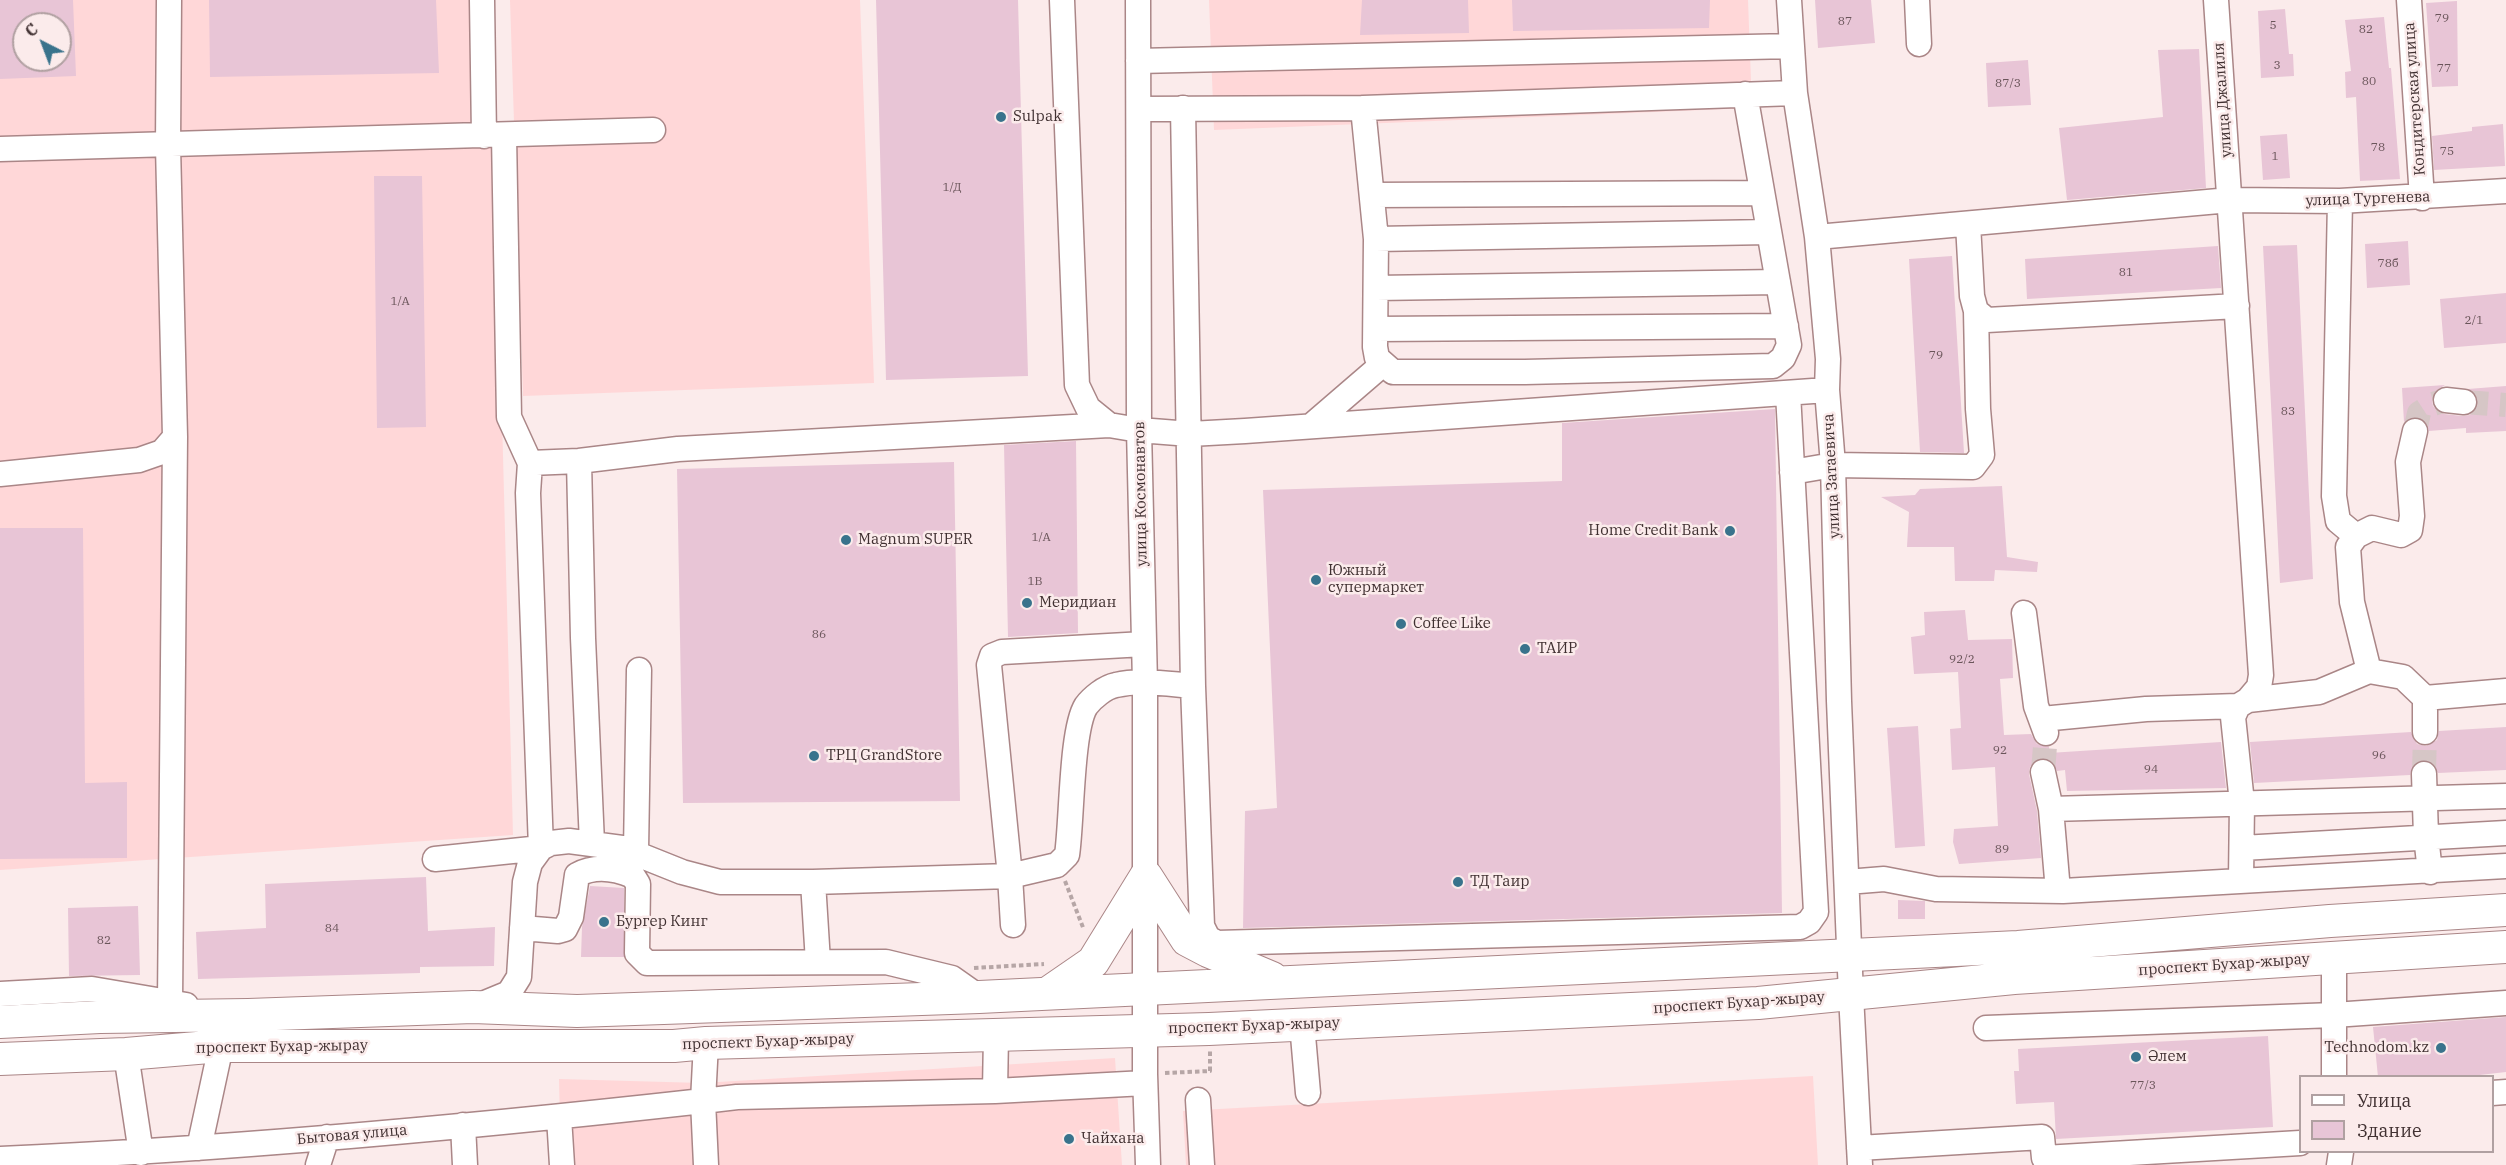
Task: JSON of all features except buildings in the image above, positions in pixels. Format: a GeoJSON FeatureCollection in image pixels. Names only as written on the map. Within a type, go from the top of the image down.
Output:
{"type":"FeatureCollection","features":[{"type":"Feature","properties":{"kind":"main road"},"geometry":{"type":"LineString","coordinates":[[0,1022],[100,1017],[248,1015],[473,1007],[577,1011],[979,997],[1048,979],[1094,962],[1146,876],[1187,940],[1281,982]]}},
{"type":"Feature","properties":{"kind":"main road"},"geometry":{"type":"LineString","coordinates":[[1048,979],[1144,988],[1281,982],[2018,947],[2330,921],[2506,910]]}},
{"type":"Feature","properties":{"kind":"main road","name":"проспект Бухар-жырау"},"geometry":{"type":"LineString","coordinates":[[0,1059],[222,1046],[674,1046],[706,1043],[1302,1024],[1676,1007],[1851,996],[2014,978],[2506,947]]}},
{"type":"Feature","properties":{"kind":"main road"},"geometry":{"type":"LineString","coordinates":[[471,1045],[473,1007]]}},
{"type":"Feature","properties":{"kind":"street"},"geometry":{"type":"LineString","coordinates":[[169,0],[168,146],[175,437],[170,1002]]}},
{"type":"Feature","properties":{"kind":"street"},"geometry":{"type":"LineString","coordinates":[[473,1007],[509,993],[519,977],[525,882],[530,863],[541,848],[528,493],[530,463],[509,417],[494,135],[482,0]]}},
{"type":"Feature","properties":{"kind":"street"},"geometry":{"type":"LineString","coordinates":[[1062,0],[1077,386],[1088,408],[1109,425]]}},
{"type":"Feature","properties":{"kind":"street","name":"улица Космонавтов"},"geometry":{"type":"LineString","coordinates":[[1138,0],[1139,430],[1145,683],[1144,988],[1148,1165]]}},
{"type":"Feature","properties":{"kind":"street","name":"улица Затаевича"},"geometry":{"type":"LineString","coordinates":[[1789,0],[1795,93],[1817,237],[1828,359],[1827,390],[1833,465],[1851,996],[1860,1157]]}},
{"type":"Feature","properties":{"kind":"street"},"geometry":{"type":"LineString","coordinates":[[1917,0],[1919,44]]}},
{"type":"Feature","properties":{"kind":"street","name":"улица Джалиля"},"geometry":{"type":"LineString","coordinates":[[2216,0],[2261,675],[2259,687],[2243,703]]}},
{"type":"Feature","properties":{"kind":"street","name":"Кондитерская улица"},"geometry":{"type":"LineString","coordinates":[[2409,0],[2422,198]]}},
{"type":"Feature","properties":{"kind":"street"},"geometry":{"type":"LineString","coordinates":[[1138,61],[1792,46]]}},
{"type":"Feature","properties":{"kind":"street"},"geometry":{"type":"LineString","coordinates":[[1138,109],[1363,108],[1795,93]]}},
{"type":"Feature","properties":{"kind":"street"},"geometry":{"type":"LineString","coordinates":[[1363,108],[1376,239],[1377,358],[1393,372],[1445,373],[1773,366],[1783,358],[1789,345],[1745,94]]}},
{"type":"Feature","properties":{"kind":"street"},"geometry":{"type":"LineString","coordinates":[[1184,108],[1193,686],[1202,926],[1208,938],[1217,943],[1800,927],[1809,922],[1816,912],[1788,393]]}},
{"type":"Feature","properties":{"kind":"street"},"geometry":{"type":"LineString","coordinates":[[0,150],[653,130]]}},
{"type":"Feature","properties":{"kind":"street","name":"улица Тургенева"},"geometry":{"type":"LineString","coordinates":[[1817,237],[2230,200],[2340,201],[2422,198],[2506,191]]}},
{"type":"Feature","properties":{"kind":"street"},"geometry":{"type":"LineString","coordinates":[[1373,195],[1762,193]]}},
{"type":"Feature","properties":{"kind":"street"},"geometry":{"type":"LineString","coordinates":[[2340,201],[2334,496],[2338,521],[2356,536]]}},
{"type":"Feature","properties":{"kind":"street"},"geometry":{"type":"LineString","coordinates":[[1792,472],[1833,465],[1973,467],[1982,455],[1978,409],[1976,311],[1972,296],[1968,224]]}},
{"type":"Feature","properties":{"kind":"street"},"geometry":{"type":"LineString","coordinates":[[1376,239],[1769,232]]}},
{"type":"Feature","properties":{"kind":"street"},"geometry":{"type":"LineString","coordinates":[[1376,288],[1778,282]]}},
{"type":"Feature","properties":{"kind":"street"},"geometry":{"type":"LineString","coordinates":[[1976,311],[1987,320],[2237,306]]}},
{"type":"Feature","properties":{"kind":"street"},"geometry":{"type":"LineString","coordinates":[[1376,329],[1786,326]]}},
{"type":"Feature","properties":{"kind":"street"},"geometry":{"type":"LineString","coordinates":[[1311,426],[1383,364]]}},
{"type":"Feature","properties":{"kind":"street"},"geometry":{"type":"LineString","coordinates":[[530,463],[579,461],[678,449],[1109,425],[1190,434],[1827,390]]}},
{"type":"Feature","properties":{"kind":"street"},"geometry":{"type":"LineString","coordinates":[[2369,671],[2352,602],[2348,547],[2356,536],[2372,528],[2401,536],[2410,530],[2412,516],[2408,462],[2415,431]]}},
{"type":"Feature","properties":{"kind":"street"},"geometry":{"type":"LineString","coordinates":[[0,474],[139,460],[162,452],[175,437]]}},
{"type":"Feature","properties":{"kind":"street"},"geometry":{"type":"LineString","coordinates":[[579,461],[583,638],[592,843]]}},
{"type":"Feature","properties":{"kind":"street"},"geometry":{"type":"LineString","coordinates":[[2024,613],[2036,706],[2044,726],[2146,709],[2243,703],[2319,692],[2369,671],[2403,677],[2425,698],[2425,732]]}},
{"type":"Feature","properties":{"kind":"street"},"geometry":{"type":"LineString","coordinates":[[1012,925],[1010,876],[988,665],[992,656],[1002,651],[1144,644]]}},
{"type":"Feature","properties":{"kind":"street"},"geometry":{"type":"LineString","coordinates":[[636,851],[639,670]]}},
{"type":"Feature","properties":{"kind":"street"},"geometry":{"type":"LineString","coordinates":[[435,859],[541,848],[551,843],[569,841],[636,851],[682,872],[720,882],[813,882],[1010,876],[1058,865],[1067,855],[1078,729],[1086,707],[1098,695],[1114,685],[1145,683],[1193,686]]}},
{"type":"Feature","properties":{"kind":"street"},"geometry":{"type":"LineString","coordinates":[[2425,698],[2506,691]]}},
{"type":"Feature","properties":{"kind":"street"},"geometry":{"type":"LineString","coordinates":[[2241,880],[2242,803],[2233,717],[2243,703]]}},
{"type":"Feature","properties":{"kind":"street"},"geometry":{"type":"LineString","coordinates":[[1806,734],[1841,734]]}},
{"type":"Feature","properties":{"kind":"street"},"geometry":{"type":"LineString","coordinates":[[2043,772],[2050,809],[2058,891]]}},
{"type":"Feature","properties":{"kind":"street"},"geometry":{"type":"LineString","coordinates":[[2424,774],[2430,872]]}},
{"type":"Feature","properties":{"kind":"street"},"geometry":{"type":"LineString","coordinates":[[2050,809],[2506,796]]}},
{"type":"Feature","properties":{"kind":"street"},"geometry":{"type":"LineString","coordinates":[[2242,848],[2506,833]]}},
{"type":"Feature","properties":{"kind":"street"},"geometry":{"type":"LineString","coordinates":[[1847,882],[1884,879],[1936,889],[2058,891],[2506,866]]}},
{"type":"Feature","properties":{"kind":"street"},"geometry":{"type":"LineString","coordinates":[[522,928],[558,931],[565,929],[570,917],[577,875],[587,869],[605,868],[633,876],[638,884],[637,953],[647,963],[886,962],[952,978],[979,997]]}},
{"type":"Feature","properties":{"kind":"street"},"geometry":{"type":"LineString","coordinates":[[813,882],[818,962]]}},
{"type":"Feature","properties":{"kind":"street"},"geometry":{"type":"LineString","coordinates":[[2334,957],[2334,1075]]}},
{"type":"Feature","properties":{"kind":"street"},"geometry":{"type":"LineString","coordinates":[[0,994],[92,989],[248,1015]]}},
{"type":"Feature","properties":{"kind":"street"},"geometry":{"type":"LineString","coordinates":[[1986,1028],[2334,1015],[2506,1003]]}},
{"type":"Feature","properties":{"kind":"street"},"geometry":{"type":"LineString","coordinates":[[1302,1024],[1308,1093]]}},
{"type":"Feature","properties":{"kind":"street"},"geometry":{"type":"LineString","coordinates":[[996,1035],[996,1091]]}},
{"type":"Feature","properties":{"kind":"street"},"geometry":{"type":"LineString","coordinates":[[706,1043],[703,1101],[706,1165]]}},
{"type":"Feature","properties":{"kind":"street"},"geometry":{"type":"LineString","coordinates":[[199,1148],[222,1046]]}},
{"type":"Feature","properties":{"kind":"street"},"geometry":{"type":"LineString","coordinates":[[113,1054],[141,1152]]}},
{"type":"Feature","properties":{"kind":"street","name":"Бытовая улица"},"geometry":{"type":"LineString","coordinates":[[0,1159],[100,1160],[141,1152],[199,1148],[244,1154],[327,1137],[553,1117],[737,1097],[996,1091],[1145,1083]]}},
{"type":"Feature","properties":{"kind":"street"},"geometry":{"type":"LineString","coordinates":[[1198,1100],[1202,1165]]}},
{"type":"Feature","properties":{"kind":"street"},"geometry":{"type":"LineString","coordinates":[[548,1165],[553,1117]]}},
{"type":"Feature","properties":{"kind":"street"},"geometry":{"type":"LineString","coordinates":[[553,1117],[562,1165]]}},
{"type":"Feature","properties":{"kind":"street"},"geometry":{"type":"LineString","coordinates":[[463,1125],[465,1165]]}},
{"type":"Feature","properties":{"kind":"street"},"geometry":{"type":"LineString","coordinates":[[318,1165],[327,1137]]}},
{"type":"Feature","properties":{"kind":"street"},"geometry":{"type":"LineString","coordinates":[[1860,1157],[2042,1137],[2043,1158],[2299,1143]]}},
{"type":"Feature","properties":{"kind":"path"},"geometry":{"type":"LineString","coordinates":[[1058,865],[1074,902],[1094,962]]}},
{"type":"Feature","properties":{"kind":"path"},"geometry":{"type":"LineString","coordinates":[[968,968],[1048,979]]}},
{"type":"Feature","properties":{"kind":"shaded area"},"geometry":{"type":"Polygon","coordinates":[[[0,0],[491,0],[513,835],[0,870],[0,0]]]}},
{"type":"Feature","properties":{"kind":"shaded area"},"geometry":{"type":"Polygon","coordinates":[[[510,0],[860,0],[874,383],[523,396],[510,0]]]}},
{"type":"Feature","properties":{"kind":"shaded area"},"geometry":{"type":"Polygon","coordinates":[[[1209,0],[1748,0],[1752,108],[1214,130],[1209,0]]]}},
{"type":"Feature","properties":{"kind":"shaded area"},"geometry":{"type":"Polygon","coordinates":[[[1115,1058],[1122,1165],[561,1165],[559,1079],[702,1083],[1115,1058]]]}},
{"type":"Feature","properties":{"kind":"shaded area"},"geometry":{"type":"Polygon","coordinates":[[[1813,1076],[1818,1165],[1186,1165],[1183,1111],[1813,1076]]]}},
{"type":"Feature","properties":{"kind":"tunnel"},"geometry":{"type":"LineString","coordinates":[[2415,431],[2419,413],[2433,404],[2446,400]]}},
{"type":"Feature","properties":{"kind":"tunnel"},"geometry":{"type":"LineString","coordinates":[[2464,402],[2506,405]]}},
{"type":"Feature","properties":{"kind":"tunnel"},"geometry":{"type":"LineString","coordinates":[[2424,774],[2425,732]]}},
{"type":"Feature","properties":{"kind":"tunnel"},"geometry":{"type":"LineString","coordinates":[[2043,772],[2046,733]]}},
{"type":"Feature","properties":{"kind":"place","name":"Sulpak"},"geometry":{"type":"Point","coordinates":[1001,117]}},
{"type":"Feature","properties":{"kind":"place","name":"Home Credit Bank"},"geometry":{"type":"Point","coordinates":[1730,531]}},
{"type":"Feature","properties":{"kind":"place","name":"Magnum SUPER"},"geometry":{"type":"Point","coordinates":[846,540]}},
{"type":"Feature","properties":{"kind":"place","name":"Южный супермаркет"},"geometry":{"type":"Point","coordinates":[1316,580]}},
{"type":"Feature","properties":{"kind":"place","name":"Меридиан"},"geometry":{"type":"Point","coordinates":[1027,603]}},
{"type":"Feature","properties":{"kind":"place","name":"Coffee Like"},"geometry":{"type":"Point","coordinates":[1401,624]}},
{"type":"Feature","properties":{"kind":"place","name":"ТАИР"},"geometry":{"type":"Point","coordinates":[1525,649]}},
{"type":"Feature","properties":{"kind":"place","name":"ТРЦ GrandStore"},"geometry":{"type":"Point","coordinates":[814,756]}},
{"type":"Feature","properties":{"kind":"place","name":"ТД Таир"},"geometry":{"type":"Point","coordinates":[1458,882]}},
{"type":"Feature","properties":{"kind":"place","name":"Бургер Кинг"},"geometry":{"type":"Point","coordinates":[604,922]}},
{"type":"Feature","properties":{"kind":"place","name":"Technodom.kz"},"geometry":{"type":"Point","coordinates":[2441,1048]}},
{"type":"Feature","properties":{"kind":"place","name":"Әлем"},"geometry":{"type":"Point","coordinates":[2136,1057]}},
{"type":"Feature","properties":{"kind":"place","name":"Чайхана"},"geometry":{"type":"Point","coordinates":[1069,1139]}}]}
